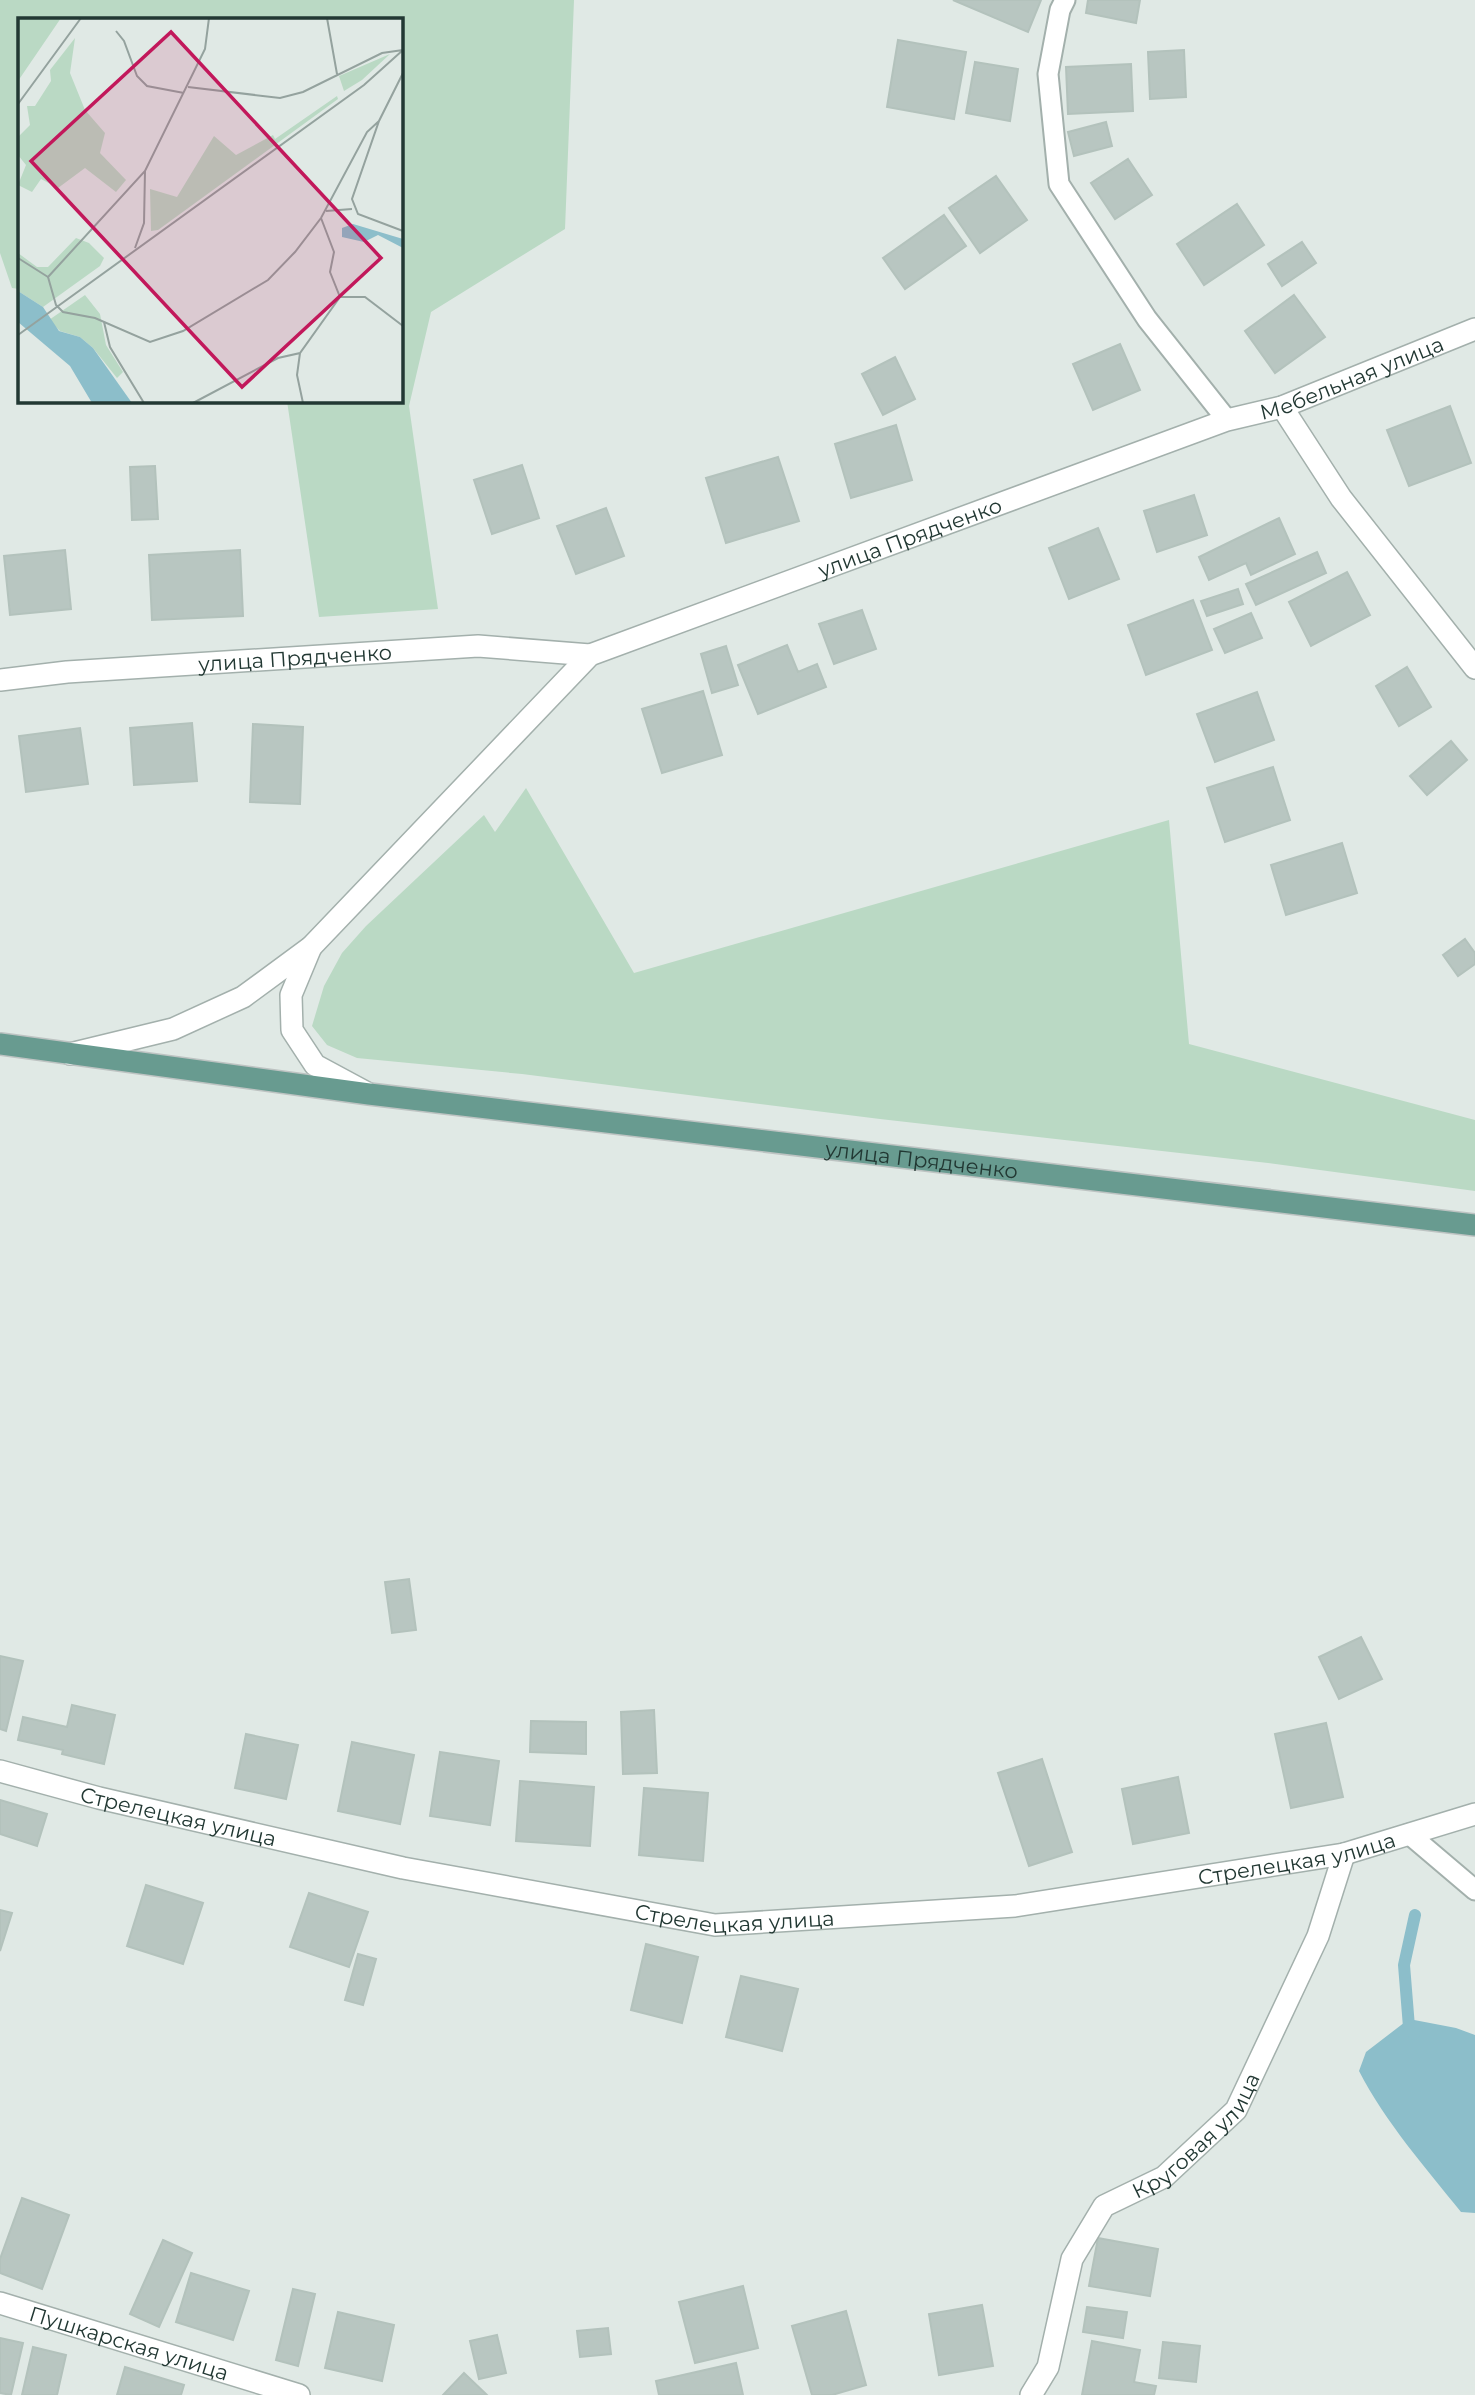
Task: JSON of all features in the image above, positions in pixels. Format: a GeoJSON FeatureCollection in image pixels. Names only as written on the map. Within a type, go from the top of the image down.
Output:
{"type":"FeatureCollection","features":[{"type":"Feature","properties":{"kind":"main road","name":"улица Прядченко"},"geometry":{"type":"LineString","coordinates":[[0,1044],[369,1094],[1475,1225]]}},
{"type":"Feature","properties":{"kind":"street","name":"Мебельная улица"},"geometry":{"type":"LineString","coordinates":[[1227,421],[1282,407],[1475,329]]}},
{"type":"Feature","properties":{"kind":"street"},"geometry":{"type":"LineString","coordinates":[[1282,407],[1341,498],[1475,668]]}},
{"type":"Feature","properties":{"kind":"street","name":"улица Прядченко"},"geometry":{"type":"LineString","coordinates":[[0,680],[67,672],[478,646],[590,655],[1227,421]]}},
{"type":"Feature","properties":{"kind":"street","name":"улица Прядченко"},"geometry":{"type":"LineString","coordinates":[[68,1054],[173,1029],[243,997],[311,947],[590,655]]}},
{"type":"Feature","properties":{"kind":"street","name":"улица Прядченко"},"geometry":{"type":"LineString","coordinates":[[311,947],[291,995],[292,1030],[315,1065],[369,1094]]}},
{"type":"Feature","properties":{"kind":"street","name":"Стрелецкая улица"},"geometry":{"type":"LineString","coordinates":[[0,1771],[99,1798],[403,1868],[715,1925],[1014,1906],[1344,1854],[1475,1814]]}},
{"type":"Feature","properties":{"kind":"street","name":"Круговая улица"},"geometry":{"type":"LineString","coordinates":[[1031,2395],[1048,2368],[1072,2259],[1104,2206],[1164,2177],[1236,2110],[1318,1936],[1344,1854]]}},
{"type":"Feature","properties":{"kind":"street","name":"Пушкарская улица"},"geometry":{"type":"LineString","coordinates":[[0,2302],[299,2395]]}},
{"type":"Feature","properties":{"kind":"lane"},"geometry":{"type":"LineString","coordinates":[[1065,0],[1060,10],[1048,74],[1059,184],[1147,319],[1227,421]]}},
{"type":"Feature","properties":{"kind":"lane"},"geometry":{"type":"LineString","coordinates":[[1409,1834],[1475,1890]]}},
{"type":"Feature","properties":{"kind":"green space"},"geometry":{"type":"Polygon","coordinates":[[[0,0],[574,0],[565,229],[431,312],[409,406],[438,609],[319,617],[287,402],[402,402],[402,18],[18,18],[18,289],[12,288],[0,253],[0,0]]]}},
{"type":"Feature","properties":{"kind":"green space"},"geometry":{"type":"Polygon","coordinates":[[[526,788],[634,973],[1169,820],[1189,1044],[1475,1120],[1475,1191],[1268,1163],[880,1119],[522,1074],[357,1058],[327,1045],[312,1026],[324,986],[342,953],[366,926],[484,815],[495,832],[526,788]]]}},
{"type":"Feature","properties":{"kind":"water"},"geometry":{"type":"Polygon","coordinates":[[[1409,2019],[1456,2028],[1475,2035],[1475,2213],[1461,2212],[1394,2127],[1359,2071],[1366,2052],[1409,2019]]]}},
{"type":"Feature","properties":{"kind":"building"},"geometry":{"type":"Polygon","coordinates":[[[953,0],[1041,0],[1028,32],[953,0]]]}},
{"type":"Feature","properties":{"kind":"building"},"geometry":{"type":"Polygon","coordinates":[[[1088,0],[1140,0],[1136,23],[1086,13],[1088,0]]]}},
{"type":"Feature","properties":{"kind":"building"},"geometry":{"type":"Polygon","coordinates":[[[898,40],[966,52],[954,119],[887,107],[898,40]]]}},
{"type":"Feature","properties":{"kind":"building"},"geometry":{"type":"Polygon","coordinates":[[[1184,50],[1186,97],[1150,99],[1148,52],[1184,50]]]}},
{"type":"Feature","properties":{"kind":"building"},"geometry":{"type":"Polygon","coordinates":[[[975,62],[1018,69],[1010,121],[966,113],[975,62]]]}},
{"type":"Feature","properties":{"kind":"building"},"geometry":{"type":"Polygon","coordinates":[[[1131,64],[1133,111],[1068,114],[1066,67],[1131,64]]]}},
{"type":"Feature","properties":{"kind":"building"},"geometry":{"type":"Polygon","coordinates":[[[1106,122],[1112,146],[1074,156],[1068,132],[1106,122]]]}},
{"type":"Feature","properties":{"kind":"building"},"geometry":{"type":"Polygon","coordinates":[[[1128,159],[1152,195],[1115,219],[1091,183],[1128,159]]]}},
{"type":"Feature","properties":{"kind":"building"},"geometry":{"type":"Polygon","coordinates":[[[996,176],[1027,220],[980,253],[949,208],[996,176]]]}},
{"type":"Feature","properties":{"kind":"building"},"geometry":{"type":"Polygon","coordinates":[[[1237,204],[1264,245],[1204,285],[1177,244],[1237,204]]]}},
{"type":"Feature","properties":{"kind":"building"},"geometry":{"type":"Polygon","coordinates":[[[944,215],[966,246],[905,289],[883,258],[944,215]]]}},
{"type":"Feature","properties":{"kind":"building"},"geometry":{"type":"Polygon","coordinates":[[[1302,242],[1316,263],[1282,286],[1268,264],[1302,242]]]}},
{"type":"Feature","properties":{"kind":"building"},"geometry":{"type":"Polygon","coordinates":[[[1294,295],[1325,337],[1275,373],[1245,331],[1294,295]]]}},
{"type":"Feature","properties":{"kind":"building"},"geometry":{"type":"Polygon","coordinates":[[[1120,344],[1140,390],[1093,410],[1073,364],[1120,344]]]}},
{"type":"Feature","properties":{"kind":"building"},"geometry":{"type":"Polygon","coordinates":[[[895,357],[915,399],[883,415],[862,374],[895,357]]]}},
{"type":"Feature","properties":{"kind":"building"},"geometry":{"type":"Polygon","coordinates":[[[1450,406],[1471,463],[1409,486],[1387,430],[1450,406]]]}},
{"type":"Feature","properties":{"kind":"building"},"geometry":{"type":"Polygon","coordinates":[[[896,425],[912,480],[851,498],[835,444],[896,425]]]}},
{"type":"Feature","properties":{"kind":"building"},"geometry":{"type":"Polygon","coordinates":[[[778,457],[799,521],[726,543],[706,478],[778,457]]]}},
{"type":"Feature","properties":{"kind":"building"},"geometry":{"type":"Polygon","coordinates":[[[522,465],[539,518],[492,534],[474,480],[522,465]]]}},
{"type":"Feature","properties":{"kind":"building"},"geometry":{"type":"Polygon","coordinates":[[[155,466],[158,519],[132,520],[130,467],[155,466]]]}},
{"type":"Feature","properties":{"kind":"building"},"geometry":{"type":"Polygon","coordinates":[[[1194,495],[1207,535],[1157,552],[1144,511],[1194,495]]]}},
{"type":"Feature","properties":{"kind":"building"},"geometry":{"type":"Polygon","coordinates":[[[606,508],[624,556],[576,574],[557,526],[606,508]]]}},
{"type":"Feature","properties":{"kind":"building"},"geometry":{"type":"Polygon","coordinates":[[[1279,518],[1295,554],[1251,575],[1246,563],[1209,580],[1199,557],[1279,518]]]}},
{"type":"Feature","properties":{"kind":"building"},"geometry":{"type":"Polygon","coordinates":[[[1098,528],[1119,579],[1069,599],[1049,548],[1098,528]]]}},
{"type":"Feature","properties":{"kind":"building"},"geometry":{"type":"Polygon","coordinates":[[[65,550],[71,609],[10,615],[4,556],[65,550]]]}},
{"type":"Feature","properties":{"kind":"building"},"geometry":{"type":"Polygon","coordinates":[[[240,550],[243,616],[152,620],[149,555],[240,550]]]}},
{"type":"Feature","properties":{"kind":"building"},"geometry":{"type":"Polygon","coordinates":[[[1317,552],[1326,573],[1256,605],[1246,584],[1317,552]]]}},
{"type":"Feature","properties":{"kind":"building"},"geometry":{"type":"Polygon","coordinates":[[[1347,572],[1370,615],[1311,646],[1289,602],[1347,572]]]}},
{"type":"Feature","properties":{"kind":"building"},"geometry":{"type":"Polygon","coordinates":[[[1238,589],[1243,604],[1207,616],[1201,601],[1238,589]]]}},
{"type":"Feature","properties":{"kind":"building"},"geometry":{"type":"Polygon","coordinates":[[[1193,600],[1212,650],[1146,675],[1128,625],[1193,600]]]}},
{"type":"Feature","properties":{"kind":"building"},"geometry":{"type":"Polygon","coordinates":[[[862,610],[876,649],[834,664],[819,624],[862,610]]]}},
{"type":"Feature","properties":{"kind":"building"},"geometry":{"type":"Polygon","coordinates":[[[1251,613],[1262,638],[1225,653],[1214,629],[1251,613]]]}},
{"type":"Feature","properties":{"kind":"building"},"geometry":{"type":"Polygon","coordinates":[[[787,645],[798,672],[817,664],[826,687],[758,714],[738,665],[787,645]]]}},
{"type":"Feature","properties":{"kind":"building"},"geometry":{"type":"Polygon","coordinates":[[[726,646],[738,685],[712,693],[701,654],[726,646]]]}},
{"type":"Feature","properties":{"kind":"building"},"geometry":{"type":"Polygon","coordinates":[[[1407,667],[1431,707],[1399,726],[1376,686],[1407,667]]]}},
{"type":"Feature","properties":{"kind":"building"},"geometry":{"type":"Polygon","coordinates":[[[703,691],[722,755],[662,773],[642,709],[703,691]]]}},
{"type":"Feature","properties":{"kind":"building"},"geometry":{"type":"Polygon","coordinates":[[[1257,692],[1274,740],[1215,762],[1197,714],[1257,692]]]}},
{"type":"Feature","properties":{"kind":"building"},"geometry":{"type":"Polygon","coordinates":[[[192,723],[197,781],[134,785],[130,728],[192,723]]]}},
{"type":"Feature","properties":{"kind":"building"},"geometry":{"type":"Polygon","coordinates":[[[253,724],[303,727],[300,804],[250,802],[253,724]]]}},
{"type":"Feature","properties":{"kind":"building"},"geometry":{"type":"Polygon","coordinates":[[[80,728],[88,784],[26,792],[19,736],[80,728]]]}},
{"type":"Feature","properties":{"kind":"building"},"geometry":{"type":"Polygon","coordinates":[[[1451,741],[1467,760],[1427,795],[1410,776],[1451,741]]]}},
{"type":"Feature","properties":{"kind":"building"},"geometry":{"type":"Polygon","coordinates":[[[1273,767],[1290,820],[1225,842],[1207,788],[1273,767]]]}},
{"type":"Feature","properties":{"kind":"building"},"geometry":{"type":"Polygon","coordinates":[[[1342,843],[1357,893],[1286,915],[1271,865],[1342,843]]]}},
{"type":"Feature","properties":{"kind":"building"},"geometry":{"type":"Polygon","coordinates":[[[1465,939],[1475,953],[1475,964],[1458,976],[1443,955],[1465,939]]]}},
{"type":"Feature","properties":{"kind":"building"},"geometry":{"type":"Polygon","coordinates":[[[409,1579],[416,1630],[392,1633],[385,1582],[409,1579]]]}},
{"type":"Feature","properties":{"kind":"building"},"geometry":{"type":"Polygon","coordinates":[[[1361,1637],[1382,1679],[1339,1699],[1319,1657],[1361,1637]]]}},
{"type":"Feature","properties":{"kind":"building"},"geometry":{"type":"Polygon","coordinates":[[[0,1656],[23,1661],[6,1731],[0,1729],[0,1656]]]}},
{"type":"Feature","properties":{"kind":"building"},"geometry":{"type":"Polygon","coordinates":[[[72,1705],[115,1715],[104,1764],[62,1754],[63,1750],[18,1740],[23,1717],[67,1727],[72,1705]]]}},
{"type":"Feature","properties":{"kind":"building"},"geometry":{"type":"Polygon","coordinates":[[[654,1710],[657,1773],[623,1774],[621,1712],[654,1710]]]}},
{"type":"Feature","properties":{"kind":"building"},"geometry":{"type":"Polygon","coordinates":[[[531,1721],[586,1722],[586,1754],[530,1752],[531,1721]]]}},
{"type":"Feature","properties":{"kind":"building"},"geometry":{"type":"Polygon","coordinates":[[[1326,1723],[1343,1797],[1291,1808],[1275,1734],[1326,1723]]]}},
{"type":"Feature","properties":{"kind":"building"},"geometry":{"type":"Polygon","coordinates":[[[246,1734],[298,1745],[286,1799],[235,1788],[246,1734]]]}},
{"type":"Feature","properties":{"kind":"building"},"geometry":{"type":"Polygon","coordinates":[[[352,1742],[414,1755],[400,1824],[338,1811],[352,1742]]]}},
{"type":"Feature","properties":{"kind":"building"},"geometry":{"type":"Polygon","coordinates":[[[440,1752],[499,1761],[490,1825],[430,1816],[440,1752]]]}},
{"type":"Feature","properties":{"kind":"building"},"geometry":{"type":"Polygon","coordinates":[[[1042,1759],[1072,1852],[1029,1866],[998,1773],[1042,1759]]]}},
{"type":"Feature","properties":{"kind":"building"},"geometry":{"type":"Polygon","coordinates":[[[1178,1777],[1189,1833],[1133,1844],[1122,1789],[1178,1777]]]}},
{"type":"Feature","properties":{"kind":"building"},"geometry":{"type":"Polygon","coordinates":[[[520,1781],[594,1787],[590,1846],[516,1841],[520,1781]]]}},
{"type":"Feature","properties":{"kind":"building"},"geometry":{"type":"Polygon","coordinates":[[[644,1788],[708,1793],[703,1861],[639,1855],[644,1788]]]}},
{"type":"Feature","properties":{"kind":"building"},"geometry":{"type":"Polygon","coordinates":[[[0,1800],[47,1814],[37,1846],[0,1834],[0,1800]]]}},
{"type":"Feature","properties":{"kind":"building"},"geometry":{"type":"Polygon","coordinates":[[[146,1885],[203,1903],[183,1964],[127,1946],[146,1885]]]}},
{"type":"Feature","properties":{"kind":"building"},"geometry":{"type":"Polygon","coordinates":[[[309,1893],[368,1912],[349,1967],[290,1947],[309,1893]]]}},
{"type":"Feature","properties":{"kind":"building"},"geometry":{"type":"Polygon","coordinates":[[[0,1910],[12,1913],[0,1951],[0,1910]]]}},
{"type":"Feature","properties":{"kind":"building"},"geometry":{"type":"Polygon","coordinates":[[[646,1944],[698,1957],[682,2023],[631,2010],[646,1944]]]}},
{"type":"Feature","properties":{"kind":"building"},"geometry":{"type":"Polygon","coordinates":[[[358,1954],[376,1959],[363,2005],[345,2000],[358,1954]]]}},
{"type":"Feature","properties":{"kind":"building"},"geometry":{"type":"Polygon","coordinates":[[[741,1976],[798,1989],[782,2051],[726,2037],[741,1976]]]}},
{"type":"Feature","properties":{"kind":"building"},"geometry":{"type":"Polygon","coordinates":[[[22,2198],[69,2215],[42,2289],[0,2273],[0,2259],[22,2198]]]}},
{"type":"Feature","properties":{"kind":"building"},"geometry":{"type":"Polygon","coordinates":[[[1098,2238],[1158,2249],[1150,2296],[1089,2286],[1098,2238]]]}},
{"type":"Feature","properties":{"kind":"building"},"geometry":{"type":"Polygon","coordinates":[[[163,2240],[192,2253],[159,2327],[130,2314],[163,2240]]]}},
{"type":"Feature","properties":{"kind":"building"},"geometry":{"type":"Polygon","coordinates":[[[191,2273],[249,2291],[233,2340],[176,2322],[191,2273]]]}},
{"type":"Feature","properties":{"kind":"building"},"geometry":{"type":"Polygon","coordinates":[[[743,2286],[758,2348],[695,2363],[679,2302],[743,2286]]]}},
{"type":"Feature","properties":{"kind":"building"},"geometry":{"type":"Polygon","coordinates":[[[293,2289],[315,2294],[298,2366],[276,2360],[293,2289]]]}},
{"type":"Feature","properties":{"kind":"building"},"geometry":{"type":"Polygon","coordinates":[[[982,2305],[993,2366],[939,2375],[929,2314],[982,2305]]]}},
{"type":"Feature","properties":{"kind":"building"},"geometry":{"type":"Polygon","coordinates":[[[1087,2307],[1127,2312],[1123,2338],[1083,2332],[1087,2307]]]}},
{"type":"Feature","properties":{"kind":"building"},"geometry":{"type":"Polygon","coordinates":[[[846,2311],[866,2385],[832,2395],[812,2395],[792,2326],[846,2311]]]}},
{"type":"Feature","properties":{"kind":"building"},"geometry":{"type":"Polygon","coordinates":[[[338,2312],[394,2325],[382,2381],[325,2368],[338,2312]]]}},
{"type":"Feature","properties":{"kind":"building"},"geometry":{"type":"Polygon","coordinates":[[[608,2328],[611,2354],[580,2357],[577,2331],[608,2328]]]}},
{"type":"Feature","properties":{"kind":"building"},"geometry":{"type":"Polygon","coordinates":[[[497,2335],[506,2373],[479,2379],[470,2341],[497,2335]]]}},
{"type":"Feature","properties":{"kind":"building"},"geometry":{"type":"Polygon","coordinates":[[[0,2338],[23,2343],[11,2395],[0,2393],[0,2338]]]}},
{"type":"Feature","properties":{"kind":"building"},"geometry":{"type":"Polygon","coordinates":[[[1092,2341],[1140,2350],[1134,2382],[1156,2386],[1154,2395],[1082,2395],[1092,2341]]]}},
{"type":"Feature","properties":{"kind":"building"},"geometry":{"type":"Polygon","coordinates":[[[1163,2342],[1200,2346],[1196,2382],[1159,2378],[1163,2342]]]}},
{"type":"Feature","properties":{"kind":"building"},"geometry":{"type":"Polygon","coordinates":[[[33,2347],[66,2355],[57,2395],[22,2395],[33,2347]]]}},
{"type":"Feature","properties":{"kind":"building"},"geometry":{"type":"Polygon","coordinates":[[[736,2363],[743,2395],[659,2395],[656,2381],[736,2363]]]}},
{"type":"Feature","properties":{"kind":"building"},"geometry":{"type":"Polygon","coordinates":[[[125,2367],[184,2385],[181,2395],[117,2395],[125,2367]]]}},
{"type":"Feature","properties":{"kind":"building"},"geometry":{"type":"Polygon","coordinates":[[[464,2373],[487,2395],[443,2395],[464,2373]]]}},
{"type":"Feature","properties":{"kind":"waterway"},"geometry":{"type":"LineString","coordinates":[[1414,2034],[1409,2027],[1404,1965],[1415,1915]]}}]}
